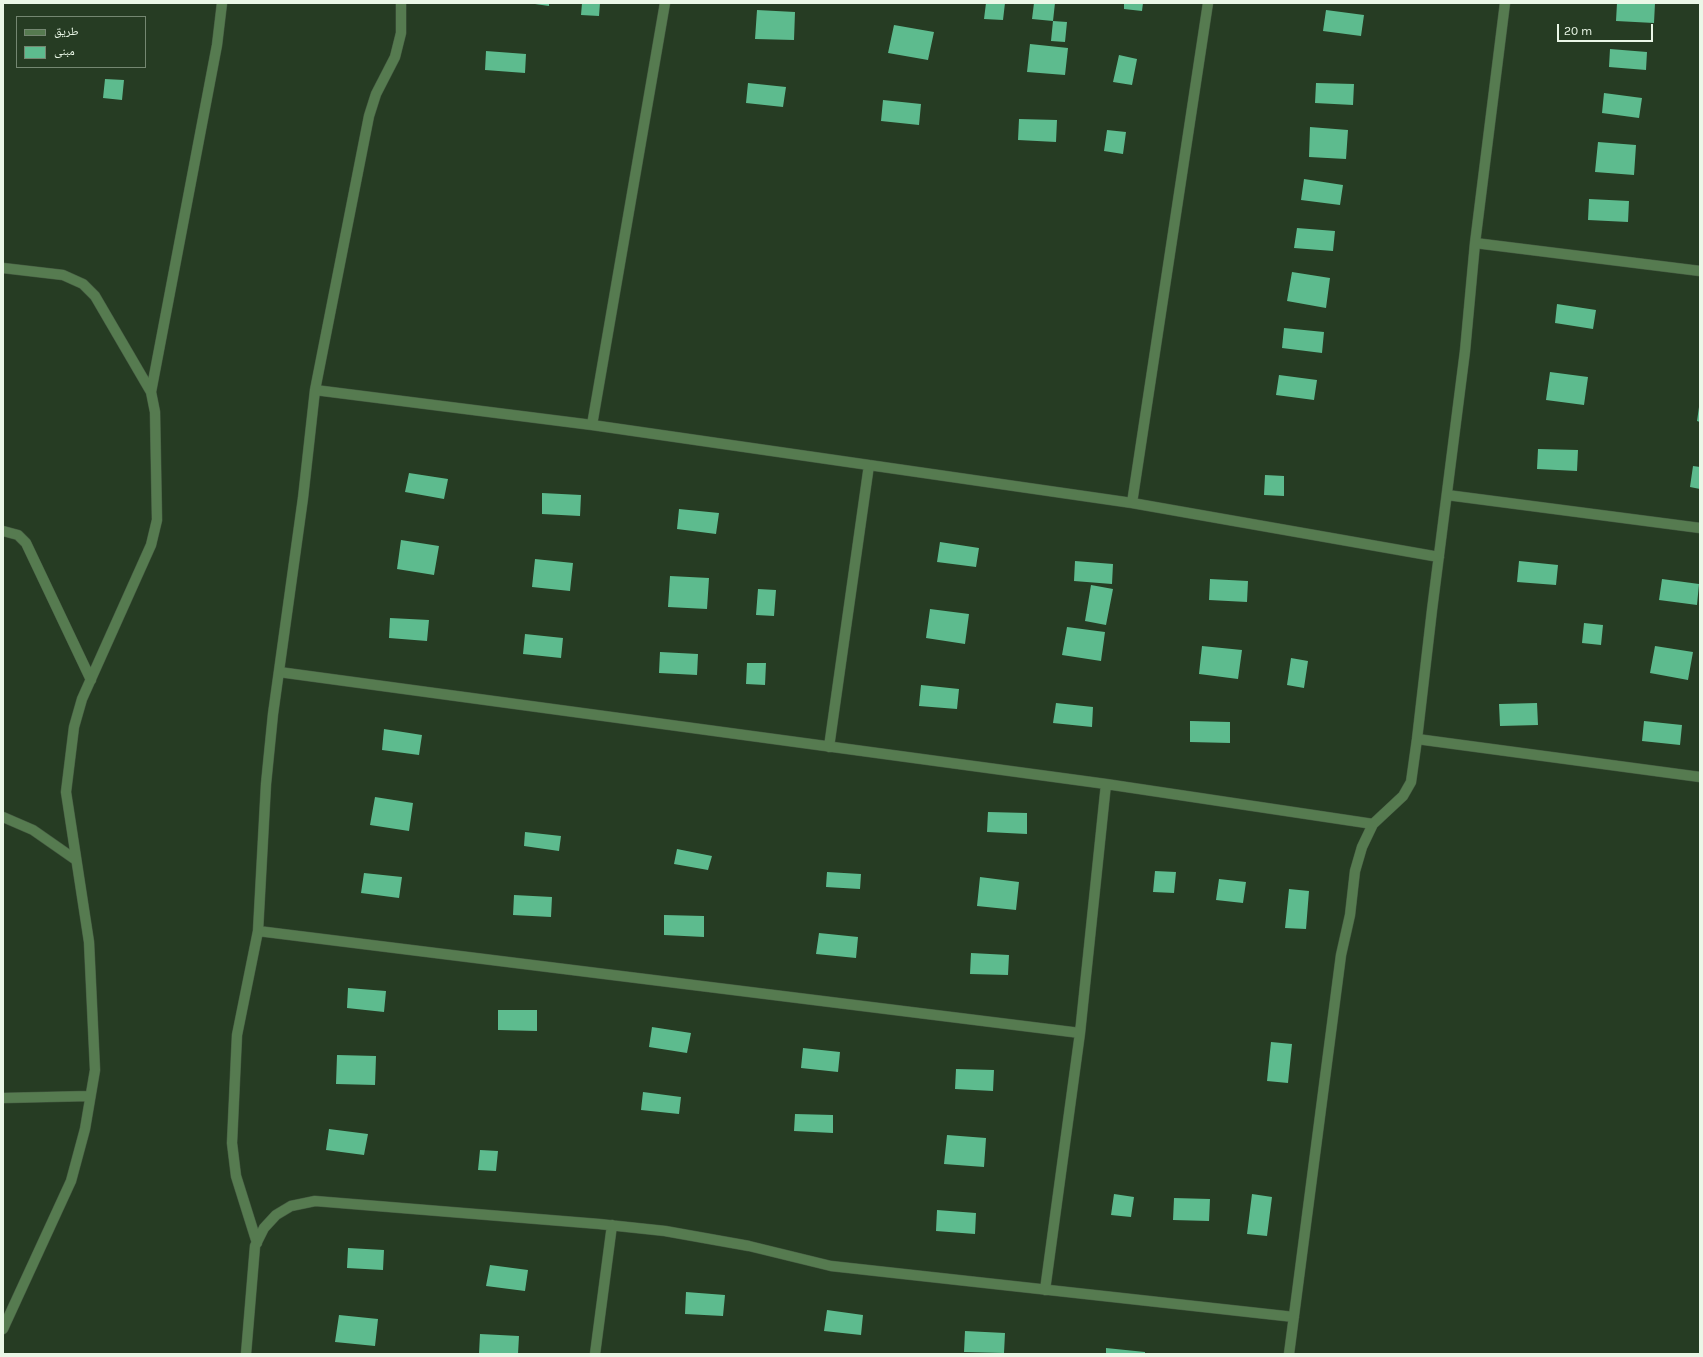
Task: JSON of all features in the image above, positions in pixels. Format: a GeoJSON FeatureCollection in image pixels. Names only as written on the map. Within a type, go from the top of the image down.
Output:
{"type":"FeatureCollection","features":[{"type":"Feature","properties":{"kind":"street"},"geometry":{"type":"LineString","coordinates":[[151,392],[214,60],[222,3]]}},
{"type":"Feature","properties":{"kind":"street"},"geometry":{"type":"LineString","coordinates":[[257,1243],[236,1176],[232,1143],[237,1035],[258,932],[266,784],[279,672],[303,498],[315,390],[369,116],[376,94],[395,57],[401,33],[401,3]]}},
{"type":"Feature","properties":{"kind":"street"},"geometry":{"type":"LineString","coordinates":[[592,425],[664,3]]}},
{"type":"Feature","properties":{"kind":"street"},"geometry":{"type":"LineString","coordinates":[[1132,503],[1208,3]]}},
{"type":"Feature","properties":{"kind":"street"},"geometry":{"type":"LineString","coordinates":[[1289,1354],[1341,955],[1350,915],[1355,871],[1362,847],[1373,824],[1403,796],[1411,782],[1418,739],[1465,352],[1475,243],[1505,3]]}},
{"type":"Feature","properties":{"kind":"street"},"geometry":{"type":"LineString","coordinates":[[1475,243],[1700,270]]}},
{"type":"Feature","properties":{"kind":"street"},"geometry":{"type":"LineString","coordinates":[[3,268],[63,275],[83,284],[95,296],[151,392],[155,412],[157,520],[151,545],[82,699],[74,727],[66,792],[89,942],[95,1070],[84,1129],[71,1181],[3,1329]]}},
{"type":"Feature","properties":{"kind":"street"},"geometry":{"type":"LineString","coordinates":[[315,390],[592,425],[1132,503],[1439,557]]}},
{"type":"Feature","properties":{"kind":"street"},"geometry":{"type":"LineString","coordinates":[[829,747],[869,465]]}},
{"type":"Feature","properties":{"kind":"street"},"geometry":{"type":"LineString","coordinates":[[1447,495],[1700,528]]}},
{"type":"Feature","properties":{"kind":"street"},"geometry":{"type":"LineString","coordinates":[[3,532],[18,535],[26,542],[91,680]]}},
{"type":"Feature","properties":{"kind":"street"},"geometry":{"type":"LineString","coordinates":[[279,672],[1106,784],[1373,824]]}},
{"type":"Feature","properties":{"kind":"street"},"geometry":{"type":"LineString","coordinates":[[1418,739],[1700,777]]}},
{"type":"Feature","properties":{"kind":"street"},"geometry":{"type":"LineString","coordinates":[[1045,1290],[1080,1033],[1106,784]]}},
{"type":"Feature","properties":{"kind":"street"},"geometry":{"type":"LineString","coordinates":[[3,817],[33,830],[76,860]]}},
{"type":"Feature","properties":{"kind":"street"},"geometry":{"type":"LineString","coordinates":[[258,932],[1080,1033]]}},
{"type":"Feature","properties":{"kind":"street"},"geometry":{"type":"LineString","coordinates":[[3,1098],[90,1096]]}},
{"type":"Feature","properties":{"kind":"street"},"geometry":{"type":"LineString","coordinates":[[246,1354],[255,1246],[264,1228],[276,1215],[291,1206],[315,1201],[612,1225],[665,1231],[750,1246],[831,1266],[1294,1317]]}},
{"type":"Feature","properties":{"kind":"street"},"geometry":{"type":"LineString","coordinates":[[595,1354],[612,1225]]}},
{"type":"Feature","properties":{"kind":"building"},"geometry":{"type":"Polygon","coordinates":[[[528,3],[549,3],[549,6],[528,3]]]}},
{"type":"Feature","properties":{"kind":"building"},"geometry":{"type":"Polygon","coordinates":[[[582,3],[600,3],[599,16],[581,15],[582,3]]]}},
{"type":"Feature","properties":{"kind":"building"},"geometry":{"type":"Polygon","coordinates":[[[986,3],[1005,3],[1003,20],[984,19],[986,3]]]}},
{"type":"Feature","properties":{"kind":"building"},"geometry":{"type":"Polygon","coordinates":[[[1034,3],[1055,3],[1053,21],[1032,19],[1034,3]]]}},
{"type":"Feature","properties":{"kind":"building"},"geometry":{"type":"Polygon","coordinates":[[[1124,3],[1143,3],[1142,11],[1124,9],[1124,3]]]}},
{"type":"Feature","properties":{"kind":"building"},"geometry":{"type":"Polygon","coordinates":[[[1617,3],[1655,3],[1654,23],[1616,21],[1617,3]]]}},
{"type":"Feature","properties":{"kind":"building"},"geometry":{"type":"Polygon","coordinates":[[[757,10],[795,12],[794,40],[755,39],[757,10]]]}},
{"type":"Feature","properties":{"kind":"building"},"geometry":{"type":"Polygon","coordinates":[[[1326,10],[1364,15],[1361,36],[1323,31],[1326,10]]]}},
{"type":"Feature","properties":{"kind":"building"},"geometry":{"type":"Polygon","coordinates":[[[1053,21],[1067,22],[1065,42],[1051,41],[1053,21]]]}},
{"type":"Feature","properties":{"kind":"building"},"geometry":{"type":"Polygon","coordinates":[[[894,25],[934,32],[928,60],[888,53],[894,25]]]}},
{"type":"Feature","properties":{"kind":"building"},"geometry":{"type":"Polygon","coordinates":[[[1030,44],[1068,48],[1065,75],[1027,72],[1030,44]]]}},
{"type":"Feature","properties":{"kind":"building"},"geometry":{"type":"Polygon","coordinates":[[[1610,49],[1647,52],[1646,70],[1609,67],[1610,49]]]}},
{"type":"Feature","properties":{"kind":"building"},"geometry":{"type":"Polygon","coordinates":[[[486,51],[526,54],[525,73],[485,70],[486,51]]]}},
{"type":"Feature","properties":{"kind":"building"},"geometry":{"type":"Polygon","coordinates":[[[1119,55],[1137,59],[1132,85],[1113,82],[1119,55]]]}},
{"type":"Feature","properties":{"kind":"building"},"geometry":{"type":"Polygon","coordinates":[[[105,79],[124,80],[122,100],[103,98],[105,79]]]}},
{"type":"Feature","properties":{"kind":"building"},"geometry":{"type":"Polygon","coordinates":[[[748,83],[786,87],[783,107],[746,103],[748,83]]]}},
{"type":"Feature","properties":{"kind":"building"},"geometry":{"type":"Polygon","coordinates":[[[1316,83],[1354,84],[1353,105],[1315,103],[1316,83]]]}},
{"type":"Feature","properties":{"kind":"building"},"geometry":{"type":"Polygon","coordinates":[[[1604,93],[1642,98],[1639,118],[1602,113],[1604,93]]]}},
{"type":"Feature","properties":{"kind":"building"},"geometry":{"type":"Polygon","coordinates":[[[883,100],[921,104],[919,125],[881,121],[883,100]]]}},
{"type":"Feature","properties":{"kind":"building"},"geometry":{"type":"Polygon","coordinates":[[[1019,119],[1057,120],[1056,142],[1018,140],[1019,119]]]}},
{"type":"Feature","properties":{"kind":"building"},"geometry":{"type":"Polygon","coordinates":[[[1310,127],[1348,130],[1346,159],[1309,157],[1310,127]]]}},
{"type":"Feature","properties":{"kind":"building"},"geometry":{"type":"Polygon","coordinates":[[[1107,130],[1126,132],[1123,154],[1104,151],[1107,130]]]}},
{"type":"Feature","properties":{"kind":"building"},"geometry":{"type":"Polygon","coordinates":[[[1598,142],[1636,145],[1634,175],[1595,172],[1598,142]]]}},
{"type":"Feature","properties":{"kind":"building"},"geometry":{"type":"Polygon","coordinates":[[[1304,179],[1343,185],[1340,205],[1301,200],[1304,179]]]}},
{"type":"Feature","properties":{"kind":"building"},"geometry":{"type":"Polygon","coordinates":[[[1589,199],[1629,201],[1628,222],[1588,220],[1589,199]]]}},
{"type":"Feature","properties":{"kind":"building"},"geometry":{"type":"Polygon","coordinates":[[[1297,228],[1335,231],[1333,251],[1294,248],[1297,228]]]}},
{"type":"Feature","properties":{"kind":"building"},"geometry":{"type":"Polygon","coordinates":[[[1292,272],[1330,278],[1326,308],[1287,301],[1292,272]]]}},
{"type":"Feature","properties":{"kind":"building"},"geometry":{"type":"Polygon","coordinates":[[[1557,304],[1596,310],[1593,329],[1555,323],[1557,304]]]}},
{"type":"Feature","properties":{"kind":"building"},"geometry":{"type":"Polygon","coordinates":[[[1284,328],[1324,332],[1322,353],[1282,348],[1284,328]]]}},
{"type":"Feature","properties":{"kind":"building"},"geometry":{"type":"Polygon","coordinates":[[[1550,372],[1588,377],[1584,405],[1546,400],[1550,372]]]}},
{"type":"Feature","properties":{"kind":"building"},"geometry":{"type":"Polygon","coordinates":[[[1279,375],[1317,380],[1314,400],[1276,395],[1279,375]]]}},
{"type":"Feature","properties":{"kind":"building"},"geometry":{"type":"Polygon","coordinates":[[[1700,407],[1700,422],[1697,421],[1700,407]]]}},
{"type":"Feature","properties":{"kind":"building"},"geometry":{"type":"Polygon","coordinates":[[[1538,449],[1578,450],[1577,471],[1537,469],[1538,449]]]}},
{"type":"Feature","properties":{"kind":"building"},"geometry":{"type":"Polygon","coordinates":[[[1693,466],[1700,467],[1700,489],[1690,487],[1693,466]]]}},
{"type":"Feature","properties":{"kind":"building"},"geometry":{"type":"Polygon","coordinates":[[[409,473],[448,479],[444,499],[405,492],[409,473]]]}},
{"type":"Feature","properties":{"kind":"building"},"geometry":{"type":"Polygon","coordinates":[[[1265,475],[1284,476],[1284,496],[1264,495],[1265,475]]]}},
{"type":"Feature","properties":{"kind":"building"},"geometry":{"type":"Polygon","coordinates":[[[542,493],[581,495],[580,516],[542,514],[542,493]]]}},
{"type":"Feature","properties":{"kind":"building"},"geometry":{"type":"Polygon","coordinates":[[[679,509],[719,513],[716,534],[677,529],[679,509]]]}},
{"type":"Feature","properties":{"kind":"building"},"geometry":{"type":"Polygon","coordinates":[[[401,540],[439,546],[434,575],[397,569],[401,540]]]}},
{"type":"Feature","properties":{"kind":"building"},"geometry":{"type":"Polygon","coordinates":[[[940,542],[979,548],[976,567],[937,562],[940,542]]]}},
{"type":"Feature","properties":{"kind":"building"},"geometry":{"type":"Polygon","coordinates":[[[535,559],[573,563],[570,591],[532,587],[535,559]]]}},
{"type":"Feature","properties":{"kind":"building"},"geometry":{"type":"Polygon","coordinates":[[[1075,561],[1113,564],[1112,584],[1074,581],[1075,561]]]}},
{"type":"Feature","properties":{"kind":"building"},"geometry":{"type":"Polygon","coordinates":[[[1519,561],[1558,565],[1556,585],[1517,582],[1519,561]]]}},
{"type":"Feature","properties":{"kind":"building"},"geometry":{"type":"Polygon","coordinates":[[[670,576],[709,578],[707,609],[668,607],[670,576]]]}},
{"type":"Feature","properties":{"kind":"building"},"geometry":{"type":"Polygon","coordinates":[[[1210,579],[1248,581],[1247,602],[1209,600],[1210,579]]]}},
{"type":"Feature","properties":{"kind":"building"},"geometry":{"type":"Polygon","coordinates":[[[1662,579],[1699,584],[1697,605],[1659,600],[1662,579]]]}},
{"type":"Feature","properties":{"kind":"building"},"geometry":{"type":"Polygon","coordinates":[[[1091,585],[1113,589],[1106,625],[1085,621],[1091,585]]]}},
{"type":"Feature","properties":{"kind":"building"},"geometry":{"type":"Polygon","coordinates":[[[758,589],[776,590],[774,616],[756,615],[758,589]]]}},
{"type":"Feature","properties":{"kind":"building"},"geometry":{"type":"Polygon","coordinates":[[[930,609],[969,614],[965,644],[926,638],[930,609]]]}},
{"type":"Feature","properties":{"kind":"building"},"geometry":{"type":"Polygon","coordinates":[[[390,618],[429,620],[427,641],[389,638],[390,618]]]}},
{"type":"Feature","properties":{"kind":"building"},"geometry":{"type":"Polygon","coordinates":[[[1584,623],[1603,625],[1601,645],[1582,643],[1584,623]]]}},
{"type":"Feature","properties":{"kind":"building"},"geometry":{"type":"Polygon","coordinates":[[[1067,627],[1105,632],[1101,661],[1062,655],[1067,627]]]}},
{"type":"Feature","properties":{"kind":"building"},"geometry":{"type":"Polygon","coordinates":[[[525,634],[563,638],[561,658],[523,654],[525,634]]]}},
{"type":"Feature","properties":{"kind":"building"},"geometry":{"type":"Polygon","coordinates":[[[1202,646],[1242,650],[1238,679],[1199,674],[1202,646]]]}},
{"type":"Feature","properties":{"kind":"building"},"geometry":{"type":"Polygon","coordinates":[[[1655,646],[1693,652],[1688,680],[1650,673],[1655,646]]]}},
{"type":"Feature","properties":{"kind":"building"},"geometry":{"type":"Polygon","coordinates":[[[660,652],[698,654],[697,675],[659,673],[660,652]]]}},
{"type":"Feature","properties":{"kind":"building"},"geometry":{"type":"Polygon","coordinates":[[[1291,658],[1308,661],[1304,688],[1287,685],[1291,658]]]}},
{"type":"Feature","properties":{"kind":"building"},"geometry":{"type":"Polygon","coordinates":[[[747,663],[766,663],[765,685],[746,684],[747,663]]]}},
{"type":"Feature","properties":{"kind":"building"},"geometry":{"type":"Polygon","coordinates":[[[921,685],[959,689],[957,709],[919,706],[921,685]]]}},
{"type":"Feature","properties":{"kind":"building"},"geometry":{"type":"Polygon","coordinates":[[[1056,703],[1093,707],[1092,727],[1053,723],[1056,703]]]}},
{"type":"Feature","properties":{"kind":"building"},"geometry":{"type":"Polygon","coordinates":[[[1537,703],[1538,725],[1500,726],[1499,704],[1537,703]]]}},
{"type":"Feature","properties":{"kind":"building"},"geometry":{"type":"Polygon","coordinates":[[[1190,721],[1230,722],[1230,743],[1190,742],[1190,721]]]}},
{"type":"Feature","properties":{"kind":"building"},"geometry":{"type":"Polygon","coordinates":[[[1644,721],[1682,725],[1680,745],[1642,741],[1644,721]]]}},
{"type":"Feature","properties":{"kind":"building"},"geometry":{"type":"Polygon","coordinates":[[[384,729],[422,735],[419,755],[382,750],[384,729]]]}},
{"type":"Feature","properties":{"kind":"building"},"geometry":{"type":"Polygon","coordinates":[[[375,797],[413,803],[409,831],[370,825],[375,797]]]}},
{"type":"Feature","properties":{"kind":"building"},"geometry":{"type":"Polygon","coordinates":[[[988,812],[1027,813],[1027,834],[987,832],[988,812]]]}},
{"type":"Feature","properties":{"kind":"building"},"geometry":{"type":"Polygon","coordinates":[[[525,832],[561,836],[559,851],[524,846],[525,832]]]}},
{"type":"Feature","properties":{"kind":"building"},"geometry":{"type":"Polygon","coordinates":[[[677,849],[712,856],[708,870],[674,864],[677,849]]]}},
{"type":"Feature","properties":{"kind":"building"},"geometry":{"type":"Polygon","coordinates":[[[1155,871],[1176,872],[1174,893],[1153,892],[1155,871]]]}},
{"type":"Feature","properties":{"kind":"building"},"geometry":{"type":"Polygon","coordinates":[[[827,872],[861,874],[860,889],[826,887],[827,872]]]}},
{"type":"Feature","properties":{"kind":"building"},"geometry":{"type":"Polygon","coordinates":[[[364,873],[402,877],[399,898],[361,893],[364,873]]]}},
{"type":"Feature","properties":{"kind":"building"},"geometry":{"type":"Polygon","coordinates":[[[980,877],[1019,882],[1016,910],[977,906],[980,877]]]}},
{"type":"Feature","properties":{"kind":"building"},"geometry":{"type":"Polygon","coordinates":[[[1219,879],[1246,882],[1243,903],[1216,900],[1219,879]]]}},
{"type":"Feature","properties":{"kind":"building"},"geometry":{"type":"Polygon","coordinates":[[[1289,889],[1309,891],[1306,929],[1285,928],[1289,889]]]}},
{"type":"Feature","properties":{"kind":"building"},"geometry":{"type":"Polygon","coordinates":[[[514,895],[552,897],[551,917],[513,915],[514,895]]]}},
{"type":"Feature","properties":{"kind":"building"},"geometry":{"type":"Polygon","coordinates":[[[664,915],[704,916],[704,937],[664,935],[664,915]]]}},
{"type":"Feature","properties":{"kind":"building"},"geometry":{"type":"Polygon","coordinates":[[[819,933],[858,937],[856,958],[816,954],[819,933]]]}},
{"type":"Feature","properties":{"kind":"building"},"geometry":{"type":"Polygon","coordinates":[[[971,953],[1009,955],[1008,975],[970,974],[971,953]]]}},
{"type":"Feature","properties":{"kind":"building"},"geometry":{"type":"Polygon","coordinates":[[[348,988],[386,991],[384,1012],[347,1008],[348,988]]]}},
{"type":"Feature","properties":{"kind":"building"},"geometry":{"type":"Polygon","coordinates":[[[498,1010],[537,1010],[537,1031],[498,1030],[498,1010]]]}},
{"type":"Feature","properties":{"kind":"building"},"geometry":{"type":"Polygon","coordinates":[[[652,1027],[691,1033],[687,1053],[649,1047],[652,1027]]]}},
{"type":"Feature","properties":{"kind":"building"},"geometry":{"type":"Polygon","coordinates":[[[1271,1042],[1292,1044],[1288,1083],[1267,1081],[1271,1042]]]}},
{"type":"Feature","properties":{"kind":"building"},"geometry":{"type":"Polygon","coordinates":[[[803,1048],[840,1052],[838,1072],[801,1068],[803,1048]]]}},
{"type":"Feature","properties":{"kind":"building"},"geometry":{"type":"Polygon","coordinates":[[[337,1055],[376,1056],[375,1085],[336,1084],[337,1055]]]}},
{"type":"Feature","properties":{"kind":"building"},"geometry":{"type":"Polygon","coordinates":[[[956,1069],[994,1070],[993,1091],[955,1089],[956,1069]]]}},
{"type":"Feature","properties":{"kind":"building"},"geometry":{"type":"Polygon","coordinates":[[[643,1092],[681,1097],[679,1114],[641,1110],[643,1092]]]}},
{"type":"Feature","properties":{"kind":"building"},"geometry":{"type":"Polygon","coordinates":[[[795,1114],[833,1115],[833,1133],[794,1131],[795,1114]]]}},
{"type":"Feature","properties":{"kind":"building"},"geometry":{"type":"Polygon","coordinates":[[[329,1129],[368,1134],[364,1155],[326,1150],[329,1129]]]}},
{"type":"Feature","properties":{"kind":"building"},"geometry":{"type":"Polygon","coordinates":[[[947,1135],[986,1138],[984,1167],[944,1164],[947,1135]]]}},
{"type":"Feature","properties":{"kind":"building"},"geometry":{"type":"Polygon","coordinates":[[[480,1150],[498,1151],[496,1171],[478,1170],[480,1150]]]}},
{"type":"Feature","properties":{"kind":"building"},"geometry":{"type":"Polygon","coordinates":[[[1114,1194],[1134,1197],[1131,1217],[1111,1215],[1114,1194]]]}},
{"type":"Feature","properties":{"kind":"building"},"geometry":{"type":"Polygon","coordinates":[[[1252,1194],[1272,1197],[1267,1236],[1247,1234],[1252,1194]]]}},
{"type":"Feature","properties":{"kind":"building"},"geometry":{"type":"Polygon","coordinates":[[[1174,1198],[1210,1199],[1209,1221],[1173,1220],[1174,1198]]]}},
{"type":"Feature","properties":{"kind":"building"},"geometry":{"type":"Polygon","coordinates":[[[937,1210],[976,1213],[975,1234],[936,1231],[937,1210]]]}},
{"type":"Feature","properties":{"kind":"building"},"geometry":{"type":"Polygon","coordinates":[[[348,1248],[384,1250],[383,1270],[347,1268],[348,1248]]]}},
{"type":"Feature","properties":{"kind":"building"},"geometry":{"type":"Polygon","coordinates":[[[490,1265],[528,1270],[525,1291],[486,1286],[490,1265]]]}},
{"type":"Feature","properties":{"kind":"building"},"geometry":{"type":"Polygon","coordinates":[[[686,1292],[725,1295],[723,1316],[685,1314],[686,1292]]]}},
{"type":"Feature","properties":{"kind":"building"},"geometry":{"type":"Polygon","coordinates":[[[827,1310],[863,1315],[861,1335],[824,1331],[827,1310]]]}},
{"type":"Feature","properties":{"kind":"building"},"geometry":{"type":"Polygon","coordinates":[[[339,1315],[378,1319],[375,1346],[335,1342],[339,1315]]]}},
{"type":"Feature","properties":{"kind":"building"},"geometry":{"type":"Polygon","coordinates":[[[965,1331],[1005,1333],[1004,1353],[964,1352],[965,1331]]]}},
{"type":"Feature","properties":{"kind":"building"},"geometry":{"type":"Polygon","coordinates":[[[480,1334],[519,1336],[518,1354],[479,1354],[480,1334]]]}},
{"type":"Feature","properties":{"kind":"building"},"geometry":{"type":"Polygon","coordinates":[[[1106,1348],[1145,1352],[1145,1354],[1106,1354],[1106,1348]]]}}]}
